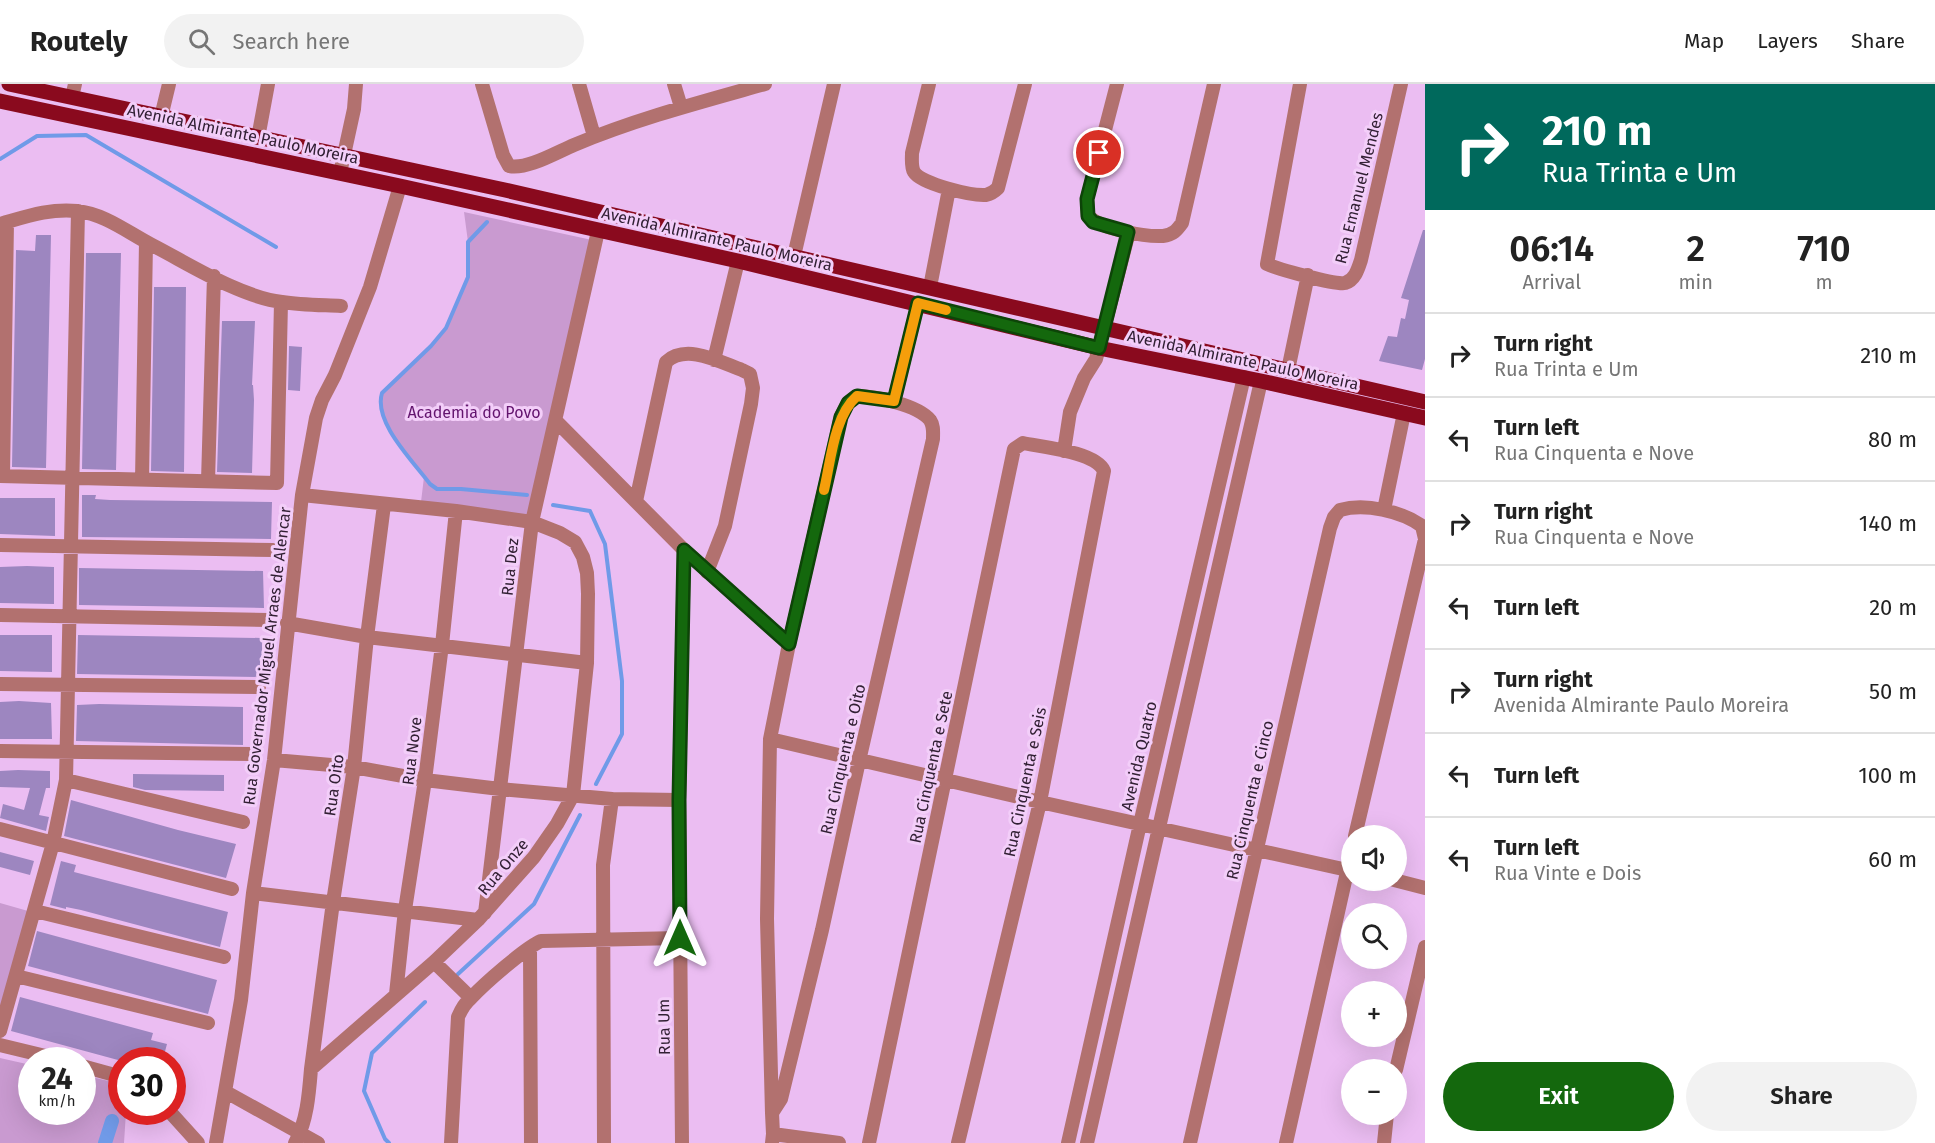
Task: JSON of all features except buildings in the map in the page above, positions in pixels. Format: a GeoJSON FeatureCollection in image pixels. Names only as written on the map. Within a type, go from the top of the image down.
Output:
{"type":"FeatureCollection","features":[{"type":"Feature","properties":{"kind":"main road","name":"Avenida Almirante Paulo Moreira"},"geometry":{"type":"LineString","coordinates":[[9,84],[74,91],[161,117],[505,190],[1425,402]]}},
{"type":"Feature","properties":{"kind":"main road","name":"Avenida Almirante Paulo Moreira"},"geometry":{"type":"LineString","coordinates":[[0,101],[738,261],[1099,348],[1244,377],[1425,418]]}},
{"type":"Feature","properties":{"kind":"street"},"geometry":{"type":"LineString","coordinates":[[161,117],[169,84]]}},
{"type":"Feature","properties":{"kind":"street"},"geometry":{"type":"LineString","coordinates":[[258,138],[268,84]]}},
{"type":"Feature","properties":{"kind":"street"},"geometry":{"type":"LineString","coordinates":[[340,173],[355,100],[356,84]]}},
{"type":"Feature","properties":{"kind":"street"},"geometry":{"type":"LineString","coordinates":[[482,84],[503,156],[509,166],[505,190]]}},
{"type":"Feature","properties":{"kind":"street"},"geometry":{"type":"LineString","coordinates":[[579,84],[594,136]]}},
{"type":"Feature","properties":{"kind":"street"},"geometry":{"type":"LineString","coordinates":[[674,84],[681,108]]}},
{"type":"Feature","properties":{"kind":"street"},"geometry":{"type":"LineString","coordinates":[[509,166],[529,164],[594,136],[765,84]]}},
{"type":"Feature","properties":{"kind":"street"},"geometry":{"type":"LineString","coordinates":[[794,256],[834,84]]}},
{"type":"Feature","properties":{"kind":"street"},"geometry":{"type":"LineString","coordinates":[[928,84],[911,163],[914,172],[922,179],[949,189],[985,195],[998,188],[1025,84]]}},
{"type":"Feature","properties":{"kind":"street"},"geometry":{"type":"LineString","coordinates":[[1117,84],[1086,207],[1088,216],[1093,222],[1128,232],[1164,236],[1176,232],[1182,223],[1214,84]]}},
{"type":"Feature","properties":{"kind":"street","name":"Rua Emanuel Mendes"},"geometry":{"type":"LineString","coordinates":[[1300,84],[1267,264],[1277,269],[1335,283],[1346,283],[1358,271],[1401,84]]}},
{"type":"Feature","properties":{"kind":"street","name":"Rua Governador Miguel Arraes de Alencar"},"geometry":{"type":"LineString","coordinates":[[216,1143],[241,1000],[253,893],[274,760],[302,495],[316,418],[370,287],[400,186]]}},
{"type":"Feature","properties":{"kind":"street"},"geometry":{"type":"LineString","coordinates":[[930,287],[949,189]]}},
{"type":"Feature","properties":{"kind":"street"},"geometry":{"type":"LineString","coordinates":[[281,302],[277,483],[1,476],[3,223],[39,213],[61,210],[96,215],[257,296],[281,302],[341,306]]}},
{"type":"Feature","properties":{"kind":"street"},"geometry":{"type":"LineString","coordinates":[[0,1031],[35,912],[66,780],[78,211]]}},
{"type":"Feature","properties":{"kind":"street","name":"Rua Dez"},"geometry":{"type":"LineString","coordinates":[[481,917],[500,789],[531,522],[598,231]]}},
{"type":"Feature","properties":{"kind":"street"},"geometry":{"type":"LineString","coordinates":[[1064,451],[1070,412],[1084,378],[1094,364],[1128,232]]}},
{"type":"Feature","properties":{"kind":"street"},"geometry":{"type":"LineString","coordinates":[[142,480],[146,242]]}},
{"type":"Feature","properties":{"kind":"street"},"geometry":{"type":"LineString","coordinates":[[714,360],[738,261]]}},
{"type":"Feature","properties":{"kind":"street"},"geometry":{"type":"LineString","coordinates":[[1288,370],[1308,275]]}},
{"type":"Feature","properties":{"kind":"street"},"geometry":{"type":"LineString","coordinates":[[208,481],[214,276]]}},
{"type":"Feature","properties":{"kind":"street"},"geometry":{"type":"LineString","coordinates":[[772,1113],[767,919],[771,740],[789,644],[841,417],[848,403],[857,396],[894,401],[918,303]]}},
{"type":"Feature","properties":{"kind":"street"},"geometry":{"type":"LineString","coordinates":[[636,501],[666,362],[679,353],[690,353],[750,374],[753,388],[725,526],[707,572]]}},
{"type":"Feature","properties":{"kind":"street","name":"Avenida Quatro"},"geometry":{"type":"LineString","coordinates":[[1068,1143],[1244,377]]}},
{"type":"Feature","properties":{"kind":"street"},"geometry":{"type":"LineString","coordinates":[[1087,1143],[1261,381]]}},
{"type":"Feature","properties":{"kind":"street","name":"Rua Cinquenta e Oito"},"geometry":{"type":"LineString","coordinates":[[773,1139],[772,1113],[781,1099],[822,930],[933,439],[933,426],[929,419],[894,401]]}},
{"type":"Feature","properties":{"kind":"street"},"geometry":{"type":"LineString","coordinates":[[1384,510],[1404,413]]}},
{"type":"Feature","properties":{"kind":"street"},"geometry":{"type":"LineString","coordinates":[[555,420],[684,550],[789,644]]}},
{"type":"Feature","properties":{"kind":"street","name":"Rua Cinquenta e Sete"},"geometry":{"type":"LineString","coordinates":[[869,1143],[1014,449],[1023,443],[1064,451]]}},
{"type":"Feature","properties":{"kind":"street","name":"Rua Cinquenta e Seis"},"geometry":{"type":"LineString","coordinates":[[958,1143],[1040,802],[1104,471],[1097,462],[1064,451]]}},
{"type":"Feature","properties":{"kind":"street"},"geometry":{"type":"LineString","coordinates":[[302,495],[456,511],[531,522]]}},
{"type":"Feature","properties":{"kind":"street","name":"Rua Oito"},"geometry":{"type":"LineString","coordinates":[[311,1069],[354,767],[367,637],[384,505]]}},
{"type":"Feature","properties":{"kind":"street","name":"Rua Cinquenta e Cinco"},"geometry":{"type":"LineString","coordinates":[[1190,1143],[1334,517],[1340,510],[1347,508],[1384,510],[1422,526],[1425,538],[1358,825]]}},
{"type":"Feature","properties":{"kind":"street","name":"Rua Nove"},"geometry":{"type":"LineString","coordinates":[[396,994],[405,910],[425,780],[442,645],[456,511]]}},
{"type":"Feature","properties":{"kind":"street","name":"Rua Onze"},"geometry":{"type":"LineString","coordinates":[[311,1069],[434,962],[481,917],[534,858],[573,795],[587,663],[587,573],[583,557],[575,542],[560,533],[531,522]]}},
{"type":"Feature","properties":{"kind":"street"},"geometry":{"type":"LineString","coordinates":[[0,545],[273,550]]}},
{"type":"Feature","properties":{"kind":"street","name":"Rua Um"},"geometry":{"type":"LineString","coordinates":[[682,1143],[679,800],[684,550]]}},
{"type":"Feature","properties":{"kind":"street"},"geometry":{"type":"LineString","coordinates":[[0,615],[268,620]]}},
{"type":"Feature","properties":{"kind":"street"},"geometry":{"type":"LineString","coordinates":[[287,623],[367,637],[587,663]]}},
{"type":"Feature","properties":{"kind":"street"},"geometry":{"type":"LineString","coordinates":[[0,684],[259,687]]}},
{"type":"Feature","properties":{"kind":"street"},"geometry":{"type":"LineString","coordinates":[[771,740],[1341,868]]}},
{"type":"Feature","properties":{"kind":"street"},"geometry":{"type":"LineString","coordinates":[[0,751],[251,754]]}},
{"type":"Feature","properties":{"kind":"street"},"geometry":{"type":"LineString","coordinates":[[274,760],[354,767],[425,780],[500,789],[612,799],[679,800]]}},
{"type":"Feature","properties":{"kind":"street"},"geometry":{"type":"LineString","coordinates":[[66,780],[243,822]]}},
{"type":"Feature","properties":{"kind":"street"},"geometry":{"type":"LineString","coordinates":[[604,1143],[603,865],[612,799]]}},
{"type":"Feature","properties":{"kind":"street"},"geometry":{"type":"LineString","coordinates":[[0,829],[232,889]]}},
{"type":"Feature","properties":{"kind":"street"},"geometry":{"type":"LineString","coordinates":[[1407,883],[1425,888]]}},
{"type":"Feature","properties":{"kind":"street"},"geometry":{"type":"LineString","coordinates":[[1286,1143],[1344,891]]}},
{"type":"Feature","properties":{"kind":"street"},"geometry":{"type":"LineString","coordinates":[[253,893],[481,917]]}},
{"type":"Feature","properties":{"kind":"street"},"geometry":{"type":"LineString","coordinates":[[35,912],[224,957]]}},
{"type":"Feature","properties":{"kind":"street"},"geometry":{"type":"LineString","coordinates":[[452,1143],[456,1036],[458,1017],[466,1003],[535,944],[547,940],[680,938]]}},
{"type":"Feature","properties":{"kind":"street"},"geometry":{"type":"LineString","coordinates":[[1399,1059],[1425,947]]}},
{"type":"Feature","properties":{"kind":"street"},"geometry":{"type":"LineString","coordinates":[[530,948],[531,1143]]}},
{"type":"Feature","properties":{"kind":"street"},"geometry":{"type":"LineString","coordinates":[[434,962],[466,1003]]}},
{"type":"Feature","properties":{"kind":"street"},"geometry":{"type":"LineString","coordinates":[[16,976],[208,1023]]}},
{"type":"Feature","properties":{"kind":"street"},"geometry":{"type":"LineString","coordinates":[[0,1045],[18,1049]]}},
{"type":"Feature","properties":{"kind":"street"},"geometry":{"type":"LineString","coordinates":[[298,1138],[307,1108],[311,1069]]}},
{"type":"Feature","properties":{"kind":"street"},"geometry":{"type":"LineString","coordinates":[[226,1092],[298,1138],[318,1143]]}},
{"type":"Feature","properties":{"kind":"street"},"geometry":{"type":"LineString","coordinates":[[182,1125],[198,1143]]}},
{"type":"Feature","properties":{"kind":"street"},"geometry":{"type":"LineString","coordinates":[[1384,1143],[1386,1125]]}},
{"type":"Feature","properties":{"kind":"street"},"geometry":{"type":"LineString","coordinates":[[773,1139],[839,1143]]}},
{"type":"Feature","properties":{"kind":"green space","name":"Academia do Povo"},"geometry":{"type":"Polygon","coordinates":[[[464,212],[592,240],[529,517],[421,502],[424,477],[393,438],[382,416],[380,404],[382,393],[431,346],[446,328],[455,310],[468,277],[468,242],[464,212]]]}},
{"type":"Feature","properties":{"kind":"green space"},"geometry":{"type":"Polygon","coordinates":[[[0,903],[28,911],[0,1019],[0,903]]]}},
{"type":"Feature","properties":{"kind":"green space"},"geometry":{"type":"Polygon","coordinates":[[[0,1058],[18,1062],[18,1125],[96,1125],[96,1078],[108,1081],[108,1125],[125,1125],[124,1143],[0,1143],[0,1058]]]}},
{"type":"Feature","properties":{"kind":"waterway"},"geometry":{"type":"LineString","coordinates":[[0,159],[37,136],[86,135],[276,247]]}},
{"type":"Feature","properties":{"kind":"waterway"},"geometry":{"type":"LineString","coordinates":[[487,222],[468,242],[468,277],[446,328],[431,346],[382,393],[381,404],[383,416],[396,441],[430,484],[437,489],[527,495]]}},
{"type":"Feature","properties":{"kind":"waterway"},"geometry":{"type":"LineString","coordinates":[[553,505],[590,511],[605,544],[622,681],[622,734],[596,784]]}},
{"type":"Feature","properties":{"kind":"waterway"},"geometry":{"type":"LineString","coordinates":[[458,974],[534,904],[580,815]]}},
{"type":"Feature","properties":{"kind":"waterway"},"geometry":{"type":"LineString","coordinates":[[389,1143],[385,1139],[364,1091],[372,1053],[425,1002]]}},
{"type":"Feature","properties":{"kind":"waterway"},"geometry":{"type":"LineString","coordinates":[[105,1143],[111,1125]]}},
{"type":"Feature","properties":{"kind":"slow traffic"},"geometry":{"type":"LineString","coordinates":[[824,490],[841,417],[848,403],[857,396],[871,396],[894,401],[918,303],[946,310]]}},
{"type":"Feature","properties":{"kind":"route"},"geometry":{"type":"LineString","coordinates":[[680,938],[679,800],[684,550],[789,644],[841,417],[848,403],[857,396],[871,396],[894,401],[918,303],[1099,348],[1128,232],[1093,222],[1088,216],[1087,199],[1099,153]]}}]}
